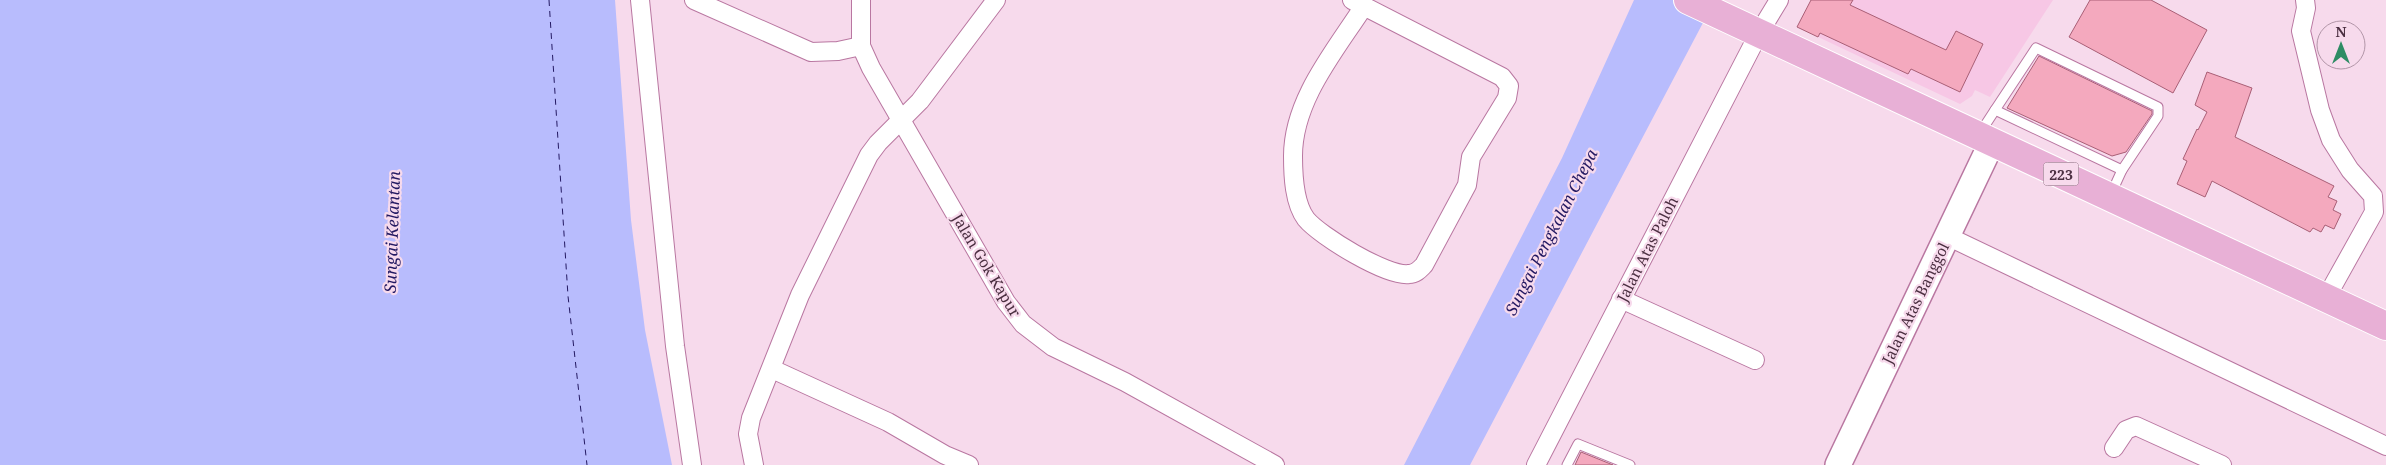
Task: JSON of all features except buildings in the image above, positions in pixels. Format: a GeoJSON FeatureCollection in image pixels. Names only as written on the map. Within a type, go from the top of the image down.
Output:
{"type":"FeatureCollection","features":[{"type":"Feature","properties":{"kind":"main road","name":"223"},"geometry":{"type":"LineString","coordinates":[[1688,0],[2386,326]]}},
{"type":"Feature","properties":{"kind":"main road","name":"Jalan Atas Banggol"},"geometry":{"type":"LineString","coordinates":[[1838,465],[1947,236],[1985,139]]}},
{"type":"Feature","properties":{"kind":"street"},"geometry":{"type":"LineString","coordinates":[[640,0],[675,346],[692,465]]}},
{"type":"Feature","properties":{"kind":"street"},"geometry":{"type":"LineString","coordinates":[[694,0],[811,52],[838,51],[861,46]]}},
{"type":"Feature","properties":{"kind":"street","name":"Jalan Gok Kapur"},"geometry":{"type":"LineString","coordinates":[[861,0],[861,46],[871,68],[1006,302],[1023,324],[1053,347],[1125,382],[1276,465]]}},
{"type":"Feature","properties":{"kind":"street"},"geometry":{"type":"LineString","coordinates":[[754,465],[748,429],[800,295],[869,155],[878,143],[920,101],[996,0]]}},
{"type":"Feature","properties":{"kind":"street","name":"Jalan Atas Paloh"},"geometry":{"type":"LineString","coordinates":[[1536,465],[1621,299],[1747,27],[1780,0]]}},
{"type":"Feature","properties":{"kind":"street"},"geometry":{"type":"LineString","coordinates":[[2305,0],[2306,8],[2301,31],[2320,110],[2331,140],[2350,170],[2371,192],[2375,200],[2374,212],[2326,298]]}},
{"type":"Feature","properties":{"kind":"street"},"geometry":{"type":"LineString","coordinates":[[1358,3],[1502,77],[1509,86],[1507,98],[1471,157],[1467,185],[1424,264],[1418,271],[1410,274],[1399,274],[1340,246],[1306,218],[1297,200],[1293,155],[1296,129],[1302,107],[1358,3]]}},
{"type":"Feature","properties":{"kind":"street"},"geometry":{"type":"LineString","coordinates":[[1947,236],[2386,446]]}},
{"type":"Feature","properties":{"kind":"street"},"geometry":{"type":"LineString","coordinates":[[1621,299],[1755,360]]}},
{"type":"Feature","properties":{"kind":"street"},"geometry":{"type":"LineString","coordinates":[[772,369],[888,422],[945,455],[969,465]]}},
{"type":"Feature","properties":{"kind":"street"},"geometry":{"type":"LineString","coordinates":[[2114,448],[2126,430],[2136,426],[2222,465]]}},
{"type":"Feature","properties":{"kind":"lane"},"geometry":{"type":"LineString","coordinates":[[1985,139],[1995,110],[2036,48],[2045,52],[2158,107],[2158,116],[2122,170],[2110,197]]}},
{"type":"Feature","properties":{"kind":"lane"},"geometry":{"type":"LineString","coordinates":[[1995,110],[2122,170]]}},
{"type":"Feature","properties":{"kind":"lane"},"geometry":{"type":"LineString","coordinates":[[1567,465],[1578,444],[1630,465]]}},
{"type":"Feature","properties":{"kind":"shaded area"},"geometry":{"type":"Polygon","coordinates":[[[1811,0],[2053,0],[1990,97],[1975,90],[1972,96],[1960,104],[1797,27],[1811,0]]]}},
{"type":"Feature","properties":{"kind":"water","name":"Sungai Kelantan"},"geometry":{"type":"Polygon","coordinates":[[[0,0],[615,0],[631,220],[645,330],[672,465],[0,465],[0,0]]]}},
{"type":"Feature","properties":{"kind":"water","name":"Sungai Pengkalan Chepa"},"geometry":{"type":"Polygon","coordinates":[[[1634,0],[1715,0],[1470,465],[1404,465],[1562,158],[1634,0]]]}},
{"type":"Feature","properties":{"kind":"ferry route"},"geometry":{"type":"LineString","coordinates":[[549,0],[568,296],[587,465]]}}]}
